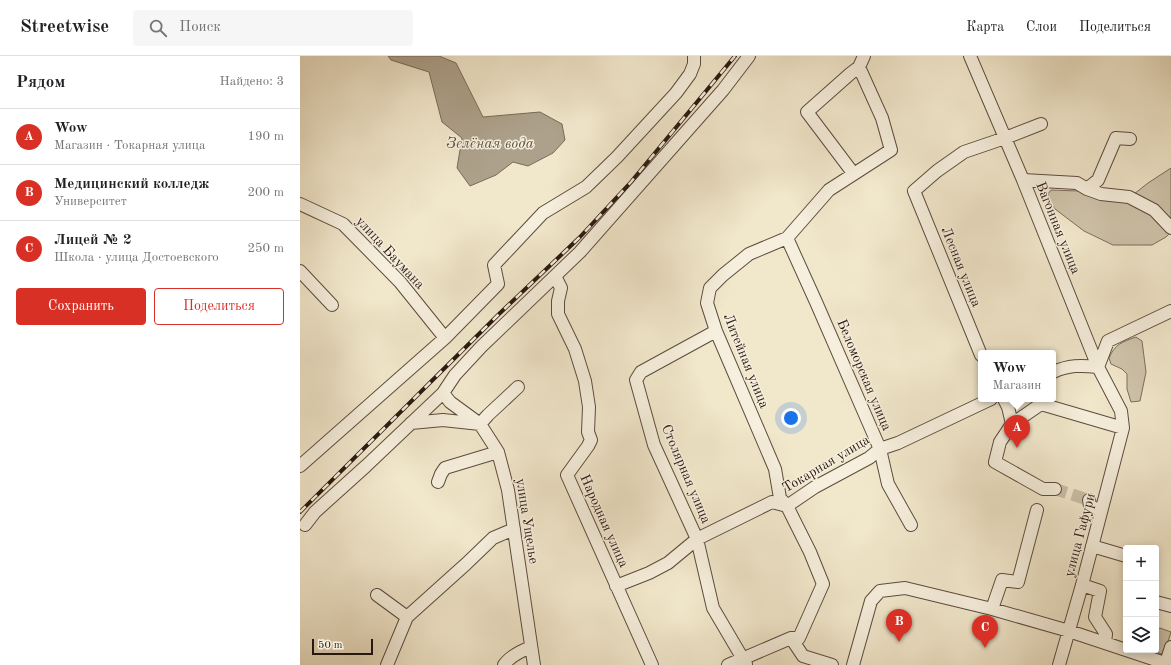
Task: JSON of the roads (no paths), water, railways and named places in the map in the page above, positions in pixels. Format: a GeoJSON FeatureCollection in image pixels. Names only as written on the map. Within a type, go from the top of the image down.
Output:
{"type":"FeatureCollection","features":[{"type":"Feature","properties":{"kind":"street"},"geometry":{"type":"LineString","coordinates":[[300,466],[445,338],[498,284],[494,265],[543,213],[586,187],[617,157],[676,93],[690,74],[694,64],[694,56]]}},
{"type":"Feature","properties":{"kind":"street"},"geometry":{"type":"LineString","coordinates":[[305,525],[315,512],[411,423],[447,397],[455,375],[580,252],[723,90],[750,56]]}},
{"type":"Feature","properties":{"kind":"street","name":"Вагонная улица"},"geometry":{"type":"LineString","coordinates":[[970,56],[1023,180],[1098,367],[1121,411]]}},
{"type":"Feature","properties":{"kind":"street"},"geometry":{"type":"LineString","coordinates":[[787,238],[828,190],[891,150],[882,118],[862,61],[851,73],[807,112],[853,173]]}},
{"type":"Feature","properties":{"kind":"street"},"geometry":{"type":"LineString","coordinates":[[1005,138],[1041,124]]}},
{"type":"Feature","properties":{"kind":"street","name":"Лесная улица"},"geometry":{"type":"LineString","coordinates":[[979,350],[914,191],[937,171],[964,152],[1005,138]]}},
{"type":"Feature","properties":{"kind":"street"},"geometry":{"type":"LineString","coordinates":[[1087,189],[1098,180],[1116,138],[1130,139]]}},
{"type":"Feature","properties":{"kind":"street"},"geometry":{"type":"LineString","coordinates":[[1023,180],[1077,184],[1101,194],[1129,197],[1154,210],[1171,228]]}},
{"type":"Feature","properties":{"kind":"street","name":"улица Баумана"},"geometry":{"type":"LineString","coordinates":[[300,204],[343,224],[400,282],[445,338]]}},
{"type":"Feature","properties":{"kind":"street","name":"Литейная улица"},"geometry":{"type":"LineString","coordinates":[[787,238],[750,254],[723,275],[710,288],[707,303],[716,331],[775,469],[780,498],[787,506],[810,552],[823,584],[799,638],[790,638]]}},
{"type":"Feature","properties":{"kind":"street","name":"Беломорская улица"},"geometry":{"type":"LineString","coordinates":[[787,238],[880,449],[888,484],[911,525]]}},
{"type":"Feature","properties":{"kind":"street"},"geometry":{"type":"LineString","coordinates":[[300,271],[332,304]]}},
{"type":"Feature","properties":{"kind":"street","name":"Народная улица"},"geometry":{"type":"LineString","coordinates":[[555,276],[562,288],[558,301],[558,314],[575,349],[585,381],[589,407],[588,432],[591,440],[567,475],[652,665]]}},
{"type":"Feature","properties":{"kind":"street"},"geometry":{"type":"LineString","coordinates":[[1056,371],[1064,367],[1081,365],[1098,367],[1108,341],[1171,311]]}},
{"type":"Feature","properties":{"kind":"street","name":"Столярная улица"},"geometry":{"type":"LineString","coordinates":[[716,331],[641,372],[636,380],[654,445],[697,539],[713,608],[744,661]]}},
{"type":"Feature","properties":{"kind":"street"},"geometry":{"type":"LineString","coordinates":[[411,423],[443,420],[480,424],[488,414],[518,387]]}},
{"type":"Feature","properties":{"kind":"street","name":"улица Ущелье"},"geometry":{"type":"LineString","coordinates":[[447,397],[480,424],[498,452],[508,490],[534,665]]}},
{"type":"Feature","properties":{"kind":"street","name":"Токарная улица"},"geometry":{"type":"LineString","coordinates":[[616,586],[650,573],[668,563],[697,539],[772,502],[787,506],[815,487],[869,458],[880,449],[898,443],[985,402]]}},
{"type":"Feature","properties":{"kind":"street"},"geometry":{"type":"LineString","coordinates":[[1006,402],[1012,424]]}},
{"type":"Feature","properties":{"kind":"street"},"geometry":{"type":"LineString","coordinates":[[1048,487],[995,462],[1000,442],[1012,424],[1041,404],[1123,428]]}},
{"type":"Feature","properties":{"kind":"street","name":"улица Гафури"},"geometry":{"type":"LineString","coordinates":[[1059,665],[1082,585],[1123,428],[1121,411]]}},
{"type":"Feature","properties":{"kind":"street"},"geometry":{"type":"LineString","coordinates":[[438,482],[444,468],[498,452]]}},
{"type":"Feature","properties":{"kind":"street"},"geometry":{"type":"LineString","coordinates":[[1089,500],[1090,506],[1101,511]]}},
{"type":"Feature","properties":{"kind":"street"},"geometry":{"type":"LineString","coordinates":[[992,609],[1002,580],[1018,582],[1037,510]]}},
{"type":"Feature","properties":{"kind":"street"},"geometry":{"type":"LineString","coordinates":[[387,665],[407,617],[493,538],[514,529]]}},
{"type":"Feature","properties":{"kind":"street"},"geometry":{"type":"LineString","coordinates":[[1092,546],[1123,555]]}},
{"type":"Feature","properties":{"kind":"street"},"geometry":{"type":"LineString","coordinates":[[1082,585],[1100,591],[1095,617],[1106,634],[1105,643]]}},
{"type":"Feature","properties":{"kind":"street"},"geometry":{"type":"LineString","coordinates":[[853,665],[871,602],[880,591],[905,588],[992,609],[1123,647]]}},
{"type":"Feature","properties":{"kind":"street"},"geometry":{"type":"LineString","coordinates":[[377,595],[407,617]]}},
{"type":"Feature","properties":{"kind":"street"},"geometry":{"type":"LineString","coordinates":[[1159,603],[1171,606]]}},
{"type":"Feature","properties":{"kind":"street"},"geometry":{"type":"LineString","coordinates":[[728,665],[744,661],[790,638],[803,656],[832,665]]}},
{"type":"Feature","properties":{"kind":"street"},"geometry":{"type":"LineString","coordinates":[[504,665],[521,651],[531,647]]}},
{"type":"Feature","properties":{"kind":"street"},"geometry":{"type":"LineString","coordinates":[[1146,653],[1168,664],[1171,647]]}},
{"type":"Feature","properties":{"kind":"water","name":"Зелёная вода"},"geometry":{"type":"Polygon","coordinates":[[[388,56],[439,56],[456,63],[483,117],[540,112],[562,124],[565,140],[553,153],[528,166],[513,162],[496,175],[470,186],[457,168],[462,138],[442,122],[429,72],[391,60],[388,56]]]}},
{"type":"Feature","properties":{"kind":"tunnel"},"geometry":{"type":"LineString","coordinates":[[1055,489],[1089,500]]}},
{"type":"Feature","properties":{"kind":"railway"},"geometry":{"type":"LineString","coordinates":[[300,512],[498,315],[580,237],[631,182],[735,56]]}},
{"type":"Feature","properties":{"kind":"place","name":"Wow"},"geometry":{"type":"Point","coordinates":[1017,448]}},
{"type":"Feature","properties":{"kind":"place","name":"Медицинский колледж"},"geometry":{"type":"Point","coordinates":[899,642]}},
{"type":"Feature","properties":{"kind":"place","name":"Лицей № 2"},"geometry":{"type":"Point","coordinates":[985,648]}}]}
